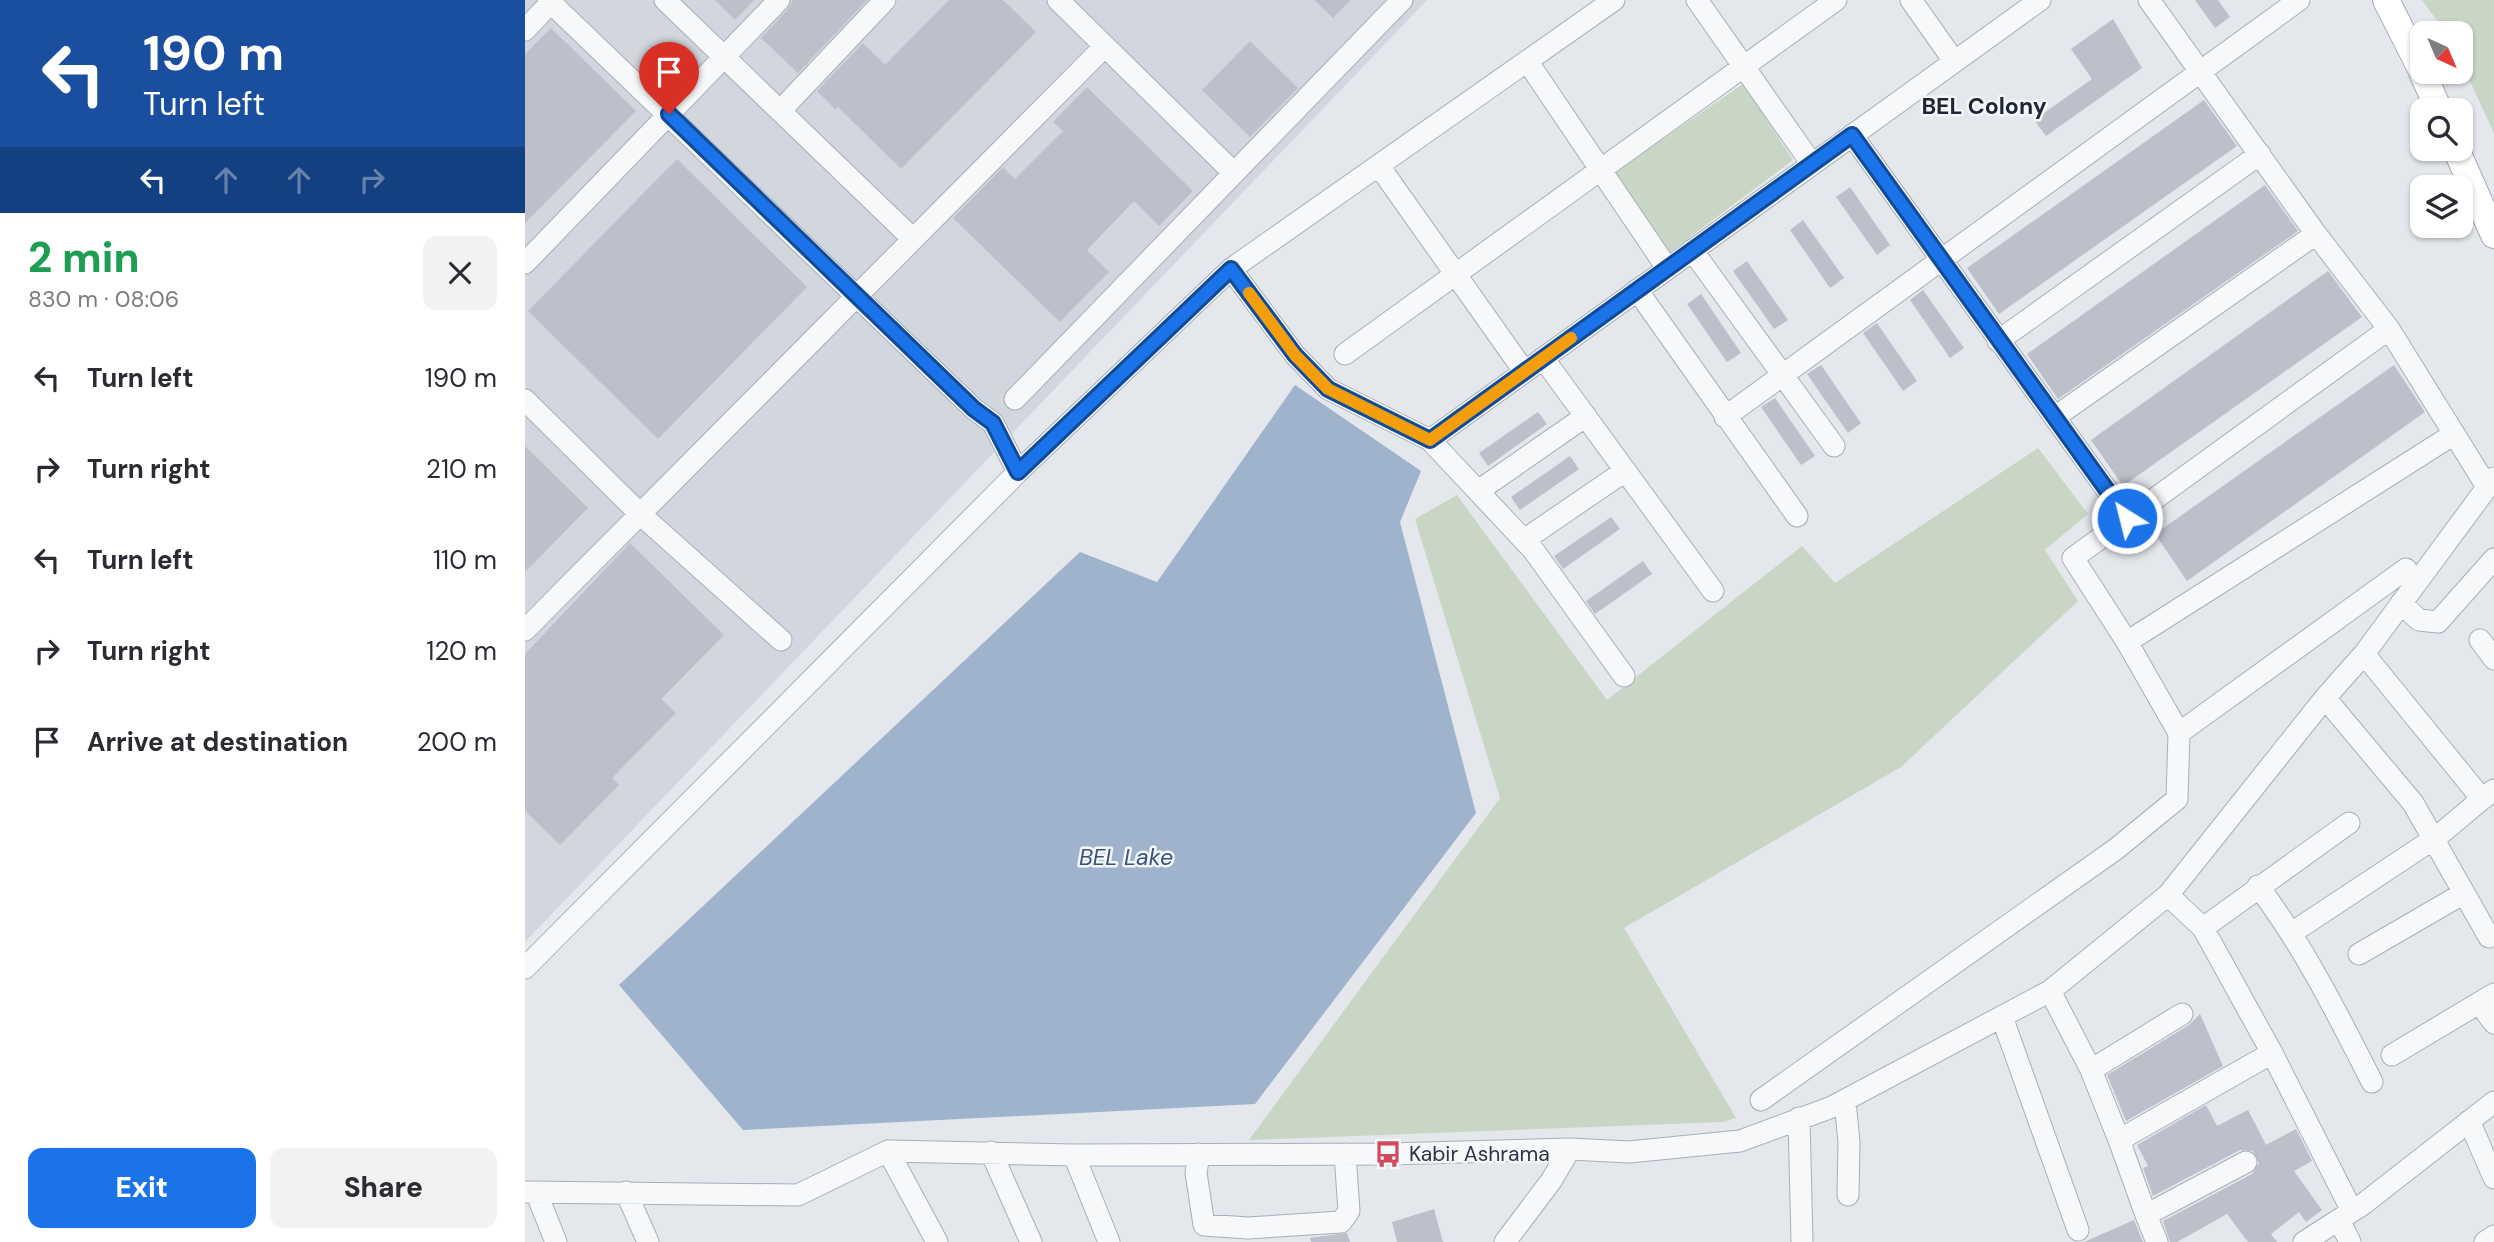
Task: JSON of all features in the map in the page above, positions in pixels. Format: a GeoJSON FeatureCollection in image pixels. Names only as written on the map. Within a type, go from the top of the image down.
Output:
{"type":"FeatureCollection","features":[{"type":"Feature","properties":{"kind":"main road"},"geometry":{"type":"LineString","coordinates":[[2390,6],[2410,47]]}},
{"type":"Feature","properties":{"kind":"main road"},"geometry":{"type":"LineString","coordinates":[[2461,161],[2494,234]]}},
{"type":"Feature","properties":{"kind":"street"},"geometry":{"type":"LineString","coordinates":[[665,0],[913,239]]}},
{"type":"Feature","properties":{"kind":"street"},"geometry":{"type":"LineString","coordinates":[[525,263],[779,0]]}},
{"type":"Feature","properties":{"kind":"street"},"geometry":{"type":"LineString","coordinates":[[780,111],[884,0]]}},
{"type":"Feature","properties":{"kind":"street"},"geometry":{"type":"LineString","coordinates":[[1058,0],[1234,173]]}},
{"type":"Feature","properties":{"kind":"street"},"geometry":{"type":"LineString","coordinates":[[1015,400],[1402,0]]}},
{"type":"Feature","properties":{"kind":"street"},"geometry":{"type":"LineString","coordinates":[[525,968],[1018,472],[1231,269],[1615,0]]}},
{"type":"Feature","properties":{"kind":"street"},"geometry":{"type":"LineString","coordinates":[[1697,0],[1812,164]]}},
{"type":"Feature","properties":{"kind":"street"},"geometry":{"type":"LineString","coordinates":[[1345,355],[1836,0]]}},
{"type":"Feature","properties":{"kind":"street"},"geometry":{"type":"LineString","coordinates":[[1911,0],[1954,61]]}},
{"type":"Feature","properties":{"kind":"street"},"geometry":{"type":"LineString","coordinates":[[1430,440],[2040,0]]}},
{"type":"Feature","properties":{"kind":"street"},"geometry":{"type":"LineString","coordinates":[[556,1242],[531,1192],[798,1195],[888,1151],[1345,1154],[1570,1149],[1629,1152],[1739,1141],[1845,1101],[2050,991],[2168,895],[2325,698],[2364,654],[2489,480],[2454,434],[2389,329],[2316,234],[2148,0]]}},
{"type":"Feature","properties":{"kind":"street"},"geometry":{"type":"LineString","coordinates":[[1725,417],[1940,258],[2299,0]]}},
{"type":"Feature","properties":{"kind":"street"},"geometry":{"type":"LineString","coordinates":[[525,30],[550,1],[974,409],[993,423],[1018,472]]}},
{"type":"Feature","properties":{"kind":"street"},"geometry":{"type":"LineString","coordinates":[[527,623],[640,514],[1105,46]]}},
{"type":"Feature","properties":{"kind":"street"},"geometry":{"type":"LineString","coordinates":[[1527,61],[1667,268]]}},
{"type":"Feature","properties":{"kind":"street"},"geometry":{"type":"LineString","coordinates":[[1852,135],[2127,518]]}},
{"type":"Feature","properties":{"kind":"street"},"geometry":{"type":"LineString","coordinates":[[1998,341],[2260,155]]}},
{"type":"Feature","properties":{"kind":"street"},"geometry":{"type":"LineString","coordinates":[[1378,166],[1524,372]]}},
{"type":"Feature","properties":{"kind":"street"},"geometry":{"type":"LineString","coordinates":[[2055,417],[2316,234]]}},
{"type":"Feature","properties":{"kind":"street"},"geometry":{"type":"LineString","coordinates":[[1692,250],[1834,446]]}},
{"type":"Feature","properties":{"kind":"street"},"geometry":{"type":"LineString","coordinates":[[1231,269],[1295,355],[1328,389],[1430,440],[1524,540],[1624,676]]}},
{"type":"Feature","properties":{"kind":"street"},"geometry":{"type":"LineString","coordinates":[[1637,290],[1797,516]]}},
{"type":"Feature","properties":{"kind":"street"},"geometry":{"type":"LineString","coordinates":[[1761,1100],[2116,849],[2176,799],[2179,733],[2127,642],[2073,558],[2389,329]]}},
{"type":"Feature","properties":{"kind":"street"},"geometry":{"type":"LineString","coordinates":[[1543,358],[1713,591]]}},
{"type":"Feature","properties":{"kind":"street"},"geometry":{"type":"LineString","coordinates":[[525,400],[640,514],[781,640]]}},
{"type":"Feature","properties":{"kind":"street"},"geometry":{"type":"LineString","coordinates":[[1478,491],[1586,416]]}},
{"type":"Feature","properties":{"kind":"street"},"geometry":{"type":"LineString","coordinates":[[2127,642],[2454,434]]}},
{"type":"Feature","properties":{"kind":"street"},"geometry":{"type":"LineString","coordinates":[[1524,540],[1625,471]]}},
{"type":"Feature","properties":{"kind":"street"},"geometry":{"type":"LineString","coordinates":[[2401,603],[2419,620],[2438,622],[2494,559]]}},
{"type":"Feature","properties":{"kind":"street"},"geometry":{"type":"LineString","coordinates":[[2179,733],[2406,569]]}},
{"type":"Feature","properties":{"kind":"street"},"geometry":{"type":"LineString","coordinates":[[2480,640],[2494,659]]}},
{"type":"Feature","properties":{"kind":"street"},"geometry":{"type":"LineString","coordinates":[[2293,932],[2434,839],[2488,794],[2364,654]]}},
{"type":"Feature","properties":{"kind":"street"},"geometry":{"type":"LineString","coordinates":[[2325,698],[2413,803],[2492,938]]}},
{"type":"Feature","properties":{"kind":"street"},"geometry":{"type":"LineString","coordinates":[[2203,928],[2349,823]]}},
{"type":"Feature","properties":{"kind":"street"},"geometry":{"type":"LineString","coordinates":[[2258,886],[2293,932],[2372,1082]]}},
{"type":"Feature","properties":{"kind":"street"},"geometry":{"type":"LineString","coordinates":[[2359,954],[2464,893]]}},
{"type":"Feature","properties":{"kind":"street"},"geometry":{"type":"LineString","coordinates":[[2168,895],[2203,928],[2272,1053],[2345,1216],[2350,1242]]}},
{"type":"Feature","properties":{"kind":"street"},"geometry":{"type":"LineString","coordinates":[[2050,991],[2091,1070],[2157,1242]]}},
{"type":"Feature","properties":{"kind":"street"},"geometry":{"type":"LineString","coordinates":[[2392,1055],[2487,999],[2494,1023]]}},
{"type":"Feature","properties":{"kind":"street"},"geometry":{"type":"LineString","coordinates":[[2091,1070],[2182,1014]]}},
{"type":"Feature","properties":{"kind":"street"},"geometry":{"type":"LineString","coordinates":[[2002,1017],[2078,1230]]}},
{"type":"Feature","properties":{"kind":"street"},"geometry":{"type":"LineString","coordinates":[[2119,1140],[2272,1053]]}},
{"type":"Feature","properties":{"kind":"street"},"geometry":{"type":"LineString","coordinates":[[1845,1101],[1849,1142],[1848,1195]]}},
{"type":"Feature","properties":{"kind":"street"},"geometry":{"type":"LineString","coordinates":[[2304,1242],[2345,1216],[2494,1102]]}},
{"type":"Feature","properties":{"kind":"street"},"geometry":{"type":"LineString","coordinates":[[1799,1118],[1802,1242]]}},
{"type":"Feature","properties":{"kind":"street"},"geometry":{"type":"LineString","coordinates":[[2469,1121],[2494,1178]]}},
{"type":"Feature","properties":{"kind":"street"},"geometry":{"type":"LineString","coordinates":[[1504,1242],[1551,1181],[1570,1149]]}},
{"type":"Feature","properties":{"kind":"street"},"geometry":{"type":"LineString","coordinates":[[888,1151],[937,1242]]}},
{"type":"Feature","properties":{"kind":"street"},"geometry":{"type":"LineString","coordinates":[[991,1152],[1031,1242]]}},
{"type":"Feature","properties":{"kind":"street"},"geometry":{"type":"LineString","coordinates":[[1074,1154],[1109,1242]]}},
{"type":"Feature","properties":{"kind":"street"},"geometry":{"type":"LineString","coordinates":[[1199,1154],[1196,1173],[1204,1225],[1248,1228],[1341,1222],[1349,1211],[1345,1154]]}},
{"type":"Feature","properties":{"kind":"street"},"geometry":{"type":"LineString","coordinates":[[2146,1215],[2246,1162]]}},
{"type":"Feature","properties":{"kind":"street"},"geometry":{"type":"LineString","coordinates":[[626,1192],[648,1242]]}},
{"type":"Feature","properties":{"kind":"street"},"geometry":{"type":"LineString","coordinates":[[2485,1242],[2494,1236]]}},
{"type":"Feature","properties":{"kind":"shaded area"},"geometry":{"type":"Polygon","coordinates":[[[525,0],[1427,0],[525,942],[525,0]]]}},
{"type":"Feature","properties":{"kind":"green space"},"geometry":{"type":"Polygon","coordinates":[[[2422,0],[2494,0],[2494,133],[2471,84],[2473,21],[2437,21],[2422,0]]]}},
{"type":"Feature","properties":{"kind":"green space"},"geometry":{"type":"Polygon","coordinates":[[[1743,84],[1793,160],[1670,252],[1612,174],[1743,84]]]}},
{"type":"Feature","properties":{"kind":"green space"},"geometry":{"type":"Polygon","coordinates":[[[2038,448],[2088,514],[2045,550],[2078,601],[1901,767],[1624,928],[1736,1118],[1723,1122],[1249,1140],[1500,798],[1415,519],[1457,495],[1607,700],[1802,546],[1835,583],[2038,448]]]}},
{"type":"Feature","properties":{"kind":"water","name":"BEL Lake"},"geometry":{"type":"Polygon","coordinates":[[[1295,385],[1421,471],[1400,522],[1476,813],[1255,1104],[743,1130],[619,985],[1080,552],[1157,582],[1295,385]]]}},
{"type":"Feature","properties":{"kind":"building"},"geometry":{"type":"Polygon","coordinates":[[[715,0],[754,0],[735,20],[715,0]]]}},
{"type":"Feature","properties":{"kind":"building"},"geometry":{"type":"Polygon","coordinates":[[[793,0],[867,0],[798,73],[761,38],[793,0]]]}},
{"type":"Feature","properties":{"kind":"building"},"geometry":{"type":"Polygon","coordinates":[[[949,0],[1003,0],[1036,32],[901,169],[838,107],[835,109],[817,91],[863,43],[885,65],[949,0]]]}},
{"type":"Feature","properties":{"kind":"building"},"geometry":{"type":"Polygon","coordinates":[[[1314,0],[1351,0],[1333,18],[1314,0]]]}},
{"type":"Feature","properties":{"kind":"building"},"geometry":{"type":"Polygon","coordinates":[[[2195,0],[2218,0],[2230,17],[2215,28],[2195,0]]]}},
{"type":"Feature","properties":{"kind":"building"},"geometry":{"type":"Polygon","coordinates":[[[2113,19],[2142,68],[2046,136],[2034,120],[2092,79],[2071,49],[2113,19]]]}},
{"type":"Feature","properties":{"kind":"building"},"geometry":{"type":"Polygon","coordinates":[[[551,28],[636,111],[525,223],[525,54],[551,28]]]}},
{"type":"Feature","properties":{"kind":"building"},"geometry":{"type":"Polygon","coordinates":[[[1250,41],[1298,88],[1250,137],[1202,90],[1250,41]]]}},
{"type":"Feature","properties":{"kind":"building"},"geometry":{"type":"Polygon","coordinates":[[[1087,87],[1193,191],[1159,226],[1134,201],[1087,250],[1109,272],[1060,322],[953,218],[1003,167],[1015,179],[1063,131],[1053,122],[1087,87]]]}},
{"type":"Feature","properties":{"kind":"building"},"geometry":{"type":"Polygon","coordinates":[[[2204,100],[2237,146],[1999,314],[1967,268],[2204,100]]]}},
{"type":"Feature","properties":{"kind":"building"},"geometry":{"type":"Polygon","coordinates":[[[677,159],[807,287],[658,439],[528,311],[677,159]]]}},
{"type":"Feature","properties":{"kind":"building"},"geometry":{"type":"Polygon","coordinates":[[[2265,185],[2298,231],[2058,399],[2027,354],[2265,185]]]}},
{"type":"Feature","properties":{"kind":"building"},"geometry":{"type":"Polygon","coordinates":[[[1850,187],[1890,245],[1877,255],[1836,197],[1850,187]]]}},
{"type":"Feature","properties":{"kind":"building"},"geometry":{"type":"Polygon","coordinates":[[[1803,220],[1844,278],[1830,288],[1790,230],[1803,220]]]}},
{"type":"Feature","properties":{"kind":"building"},"geometry":{"type":"Polygon","coordinates":[[[1747,261],[1788,320],[1774,329],[1733,271],[1747,261]]]}},
{"type":"Feature","properties":{"kind":"building"},"geometry":{"type":"Polygon","coordinates":[[[2328,271],[2362,317],[2123,486],[2091,440],[2328,271]]]}},
{"type":"Feature","properties":{"kind":"building"},"geometry":{"type":"Polygon","coordinates":[[[1923,290],[1964,348],[1950,358],[1910,300],[1923,290]]]}},
{"type":"Feature","properties":{"kind":"building"},"geometry":{"type":"Polygon","coordinates":[[[1701,294],[1741,353],[1727,362],[1687,304],[1701,294]]]}},
{"type":"Feature","properties":{"kind":"building"},"geometry":{"type":"Polygon","coordinates":[[[1877,323],[1917,381],[1903,391],[1863,333],[1877,323]]]}},
{"type":"Feature","properties":{"kind":"building"},"geometry":{"type":"Polygon","coordinates":[[[1821,365],[1861,423],[1848,433],[1807,374],[1821,365]]]}},
{"type":"Feature","properties":{"kind":"building"},"geometry":{"type":"Polygon","coordinates":[[[2394,365],[2425,412],[2187,581],[2155,534],[2394,365]]]}},
{"type":"Feature","properties":{"kind":"building"},"geometry":{"type":"Polygon","coordinates":[[[1775,398],[1815,456],[1801,465],[1761,407],[1775,398]]]}},
{"type":"Feature","properties":{"kind":"building"},"geometry":{"type":"Polygon","coordinates":[[[1538,412],[1547,424],[1488,466],[1479,453],[1538,412]]]}},
{"type":"Feature","properties":{"kind":"building"},"geometry":{"type":"Polygon","coordinates":[[[525,446],[588,508],[525,572],[525,446]]]}},
{"type":"Feature","properties":{"kind":"building"},"geometry":{"type":"Polygon","coordinates":[[[1570,456],[1579,469],[1520,510],[1511,497],[1570,456]]]}},
{"type":"Feature","properties":{"kind":"building"},"geometry":{"type":"Polygon","coordinates":[[[1611,517],[1620,529],[1563,569],[1554,556],[1611,517]]]}},
{"type":"Feature","properties":{"kind":"building"},"geometry":{"type":"Polygon","coordinates":[[[630,543],[724,635],[661,699],[676,713],[612,778],[619,785],[560,845],[525,811],[525,654],[630,543]]]}},
{"type":"Feature","properties":{"kind":"building"},"geometry":{"type":"Polygon","coordinates":[[[1643,561],[1652,574],[1595,614],[1586,601],[1643,561]]]}},
{"type":"Feature","properties":{"kind":"building"},"geometry":{"type":"Polygon","coordinates":[[[2200,1014],[2223,1066],[2126,1121],[2107,1075],[2189,1025],[2200,1014]]]}},
{"type":"Feature","properties":{"kind":"building"},"geometry":{"type":"Polygon","coordinates":[[[2206,1105],[2217,1126],[2248,1110],[2266,1145],[2296,1129],[2312,1161],[2294,1171],[2322,1210],[2306,1222],[2299,1212],[2271,1234],[2277,1242],[2248,1242],[2227,1214],[2177,1242],[2170,1242],[2163,1221],[2252,1174],[2259,1163],[2253,1151],[2240,1150],[2153,1196],[2143,1168],[2148,1166],[2137,1145],[2206,1105]]]}},
{"type":"Feature","properties":{"kind":"building"},"geometry":{"type":"Polygon","coordinates":[[[1434,1209],[1443,1242],[1397,1242],[1392,1222],[1434,1209]]]}},
{"type":"Feature","properties":{"kind":"building"},"geometry":{"type":"Polygon","coordinates":[[[2134,1220],[2143,1242],[2084,1242],[2134,1220]]]}},
{"type":"Feature","properties":{"kind":"building"},"geometry":{"type":"Polygon","coordinates":[[[1347,1233],[1350,1242],[1311,1242],[1310,1238],[1316,1237],[1347,1233]]]}},
{"type":"Feature","properties":{"kind":"slow traffic"},"geometry":{"type":"LineString","coordinates":[[1249,293],[1295,355],[1328,389],[1430,440],[1571,338]]}},
{"type":"Feature","properties":{"kind":"place","name":"Kabir Ashrama"},"geometry":{"type":"Point","coordinates":[1388,1154]}},
{"type":"Feature","properties":{"kind":"district","name":"BEL Colony"},"geometry":{"type":"Point","coordinates":[1984,106]}},
{"type":"Feature","properties":{"kind":"route"},"geometry":{"type":"LineString","coordinates":[[669,114],[974,409],[993,423],[1018,472],[1231,269],[1295,355],[1328,389],[1430,440],[1852,135],[2127,518]]}}]}
